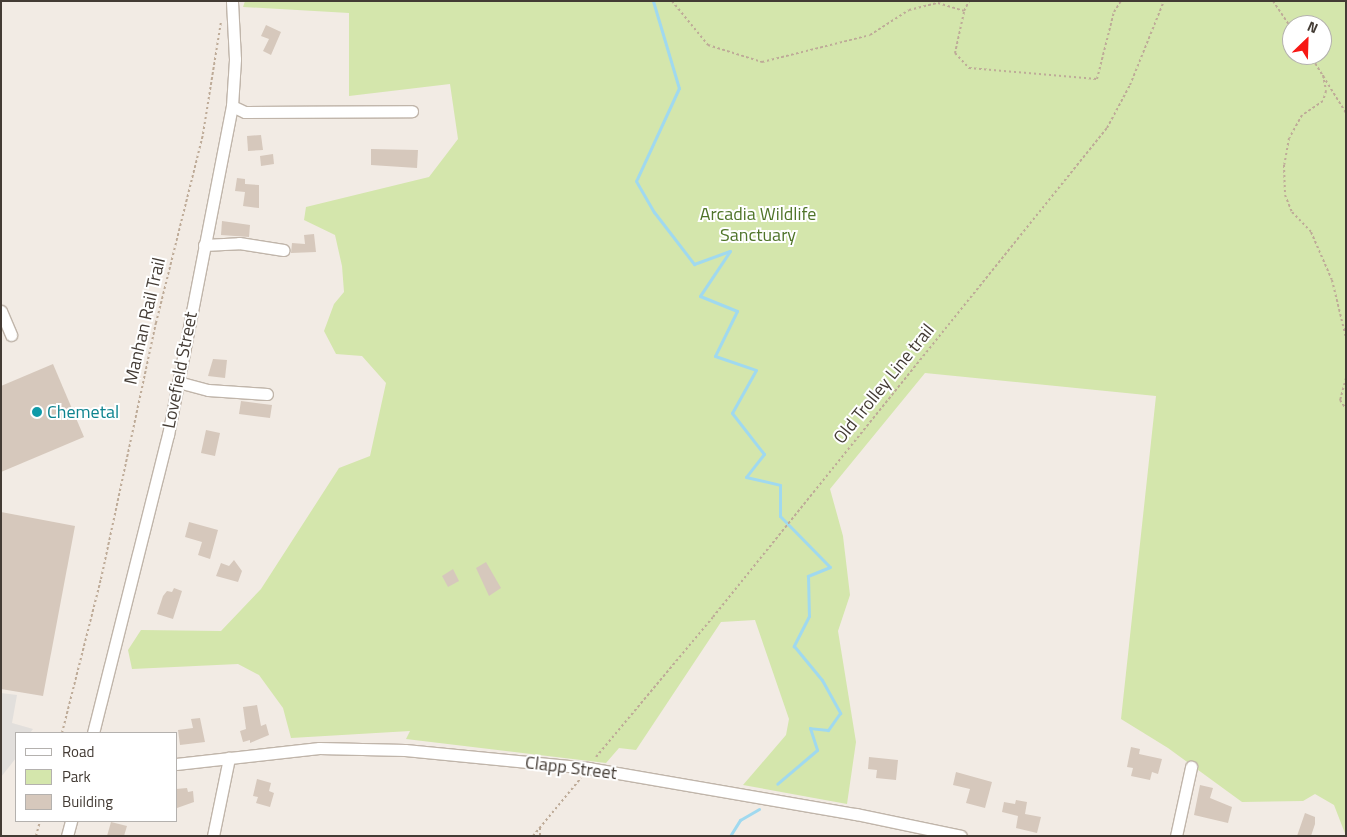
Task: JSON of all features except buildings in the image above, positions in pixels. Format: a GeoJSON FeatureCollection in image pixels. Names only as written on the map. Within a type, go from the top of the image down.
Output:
{"type":"FeatureCollection","features":[{"type":"Feature","properties":{"kind":"street","name":"Lovefield Street"},"geometry":{"type":"LineString","coordinates":[[93,732],[178,382],[232,106],[235,58],[232,1]]}},
{"type":"Feature","properties":{"kind":"street"},"geometry":{"type":"LineString","coordinates":[[232,106],[245,112],[412,110]]}},
{"type":"Feature","properties":{"kind":"street"},"geometry":{"type":"LineString","coordinates":[[204,245],[239,243],[283,250]]}},
{"type":"Feature","properties":{"kind":"street"},"geometry":{"type":"LineString","coordinates":[[1,311],[11,334]]}},
{"type":"Feature","properties":{"kind":"street"},"geometry":{"type":"LineString","coordinates":[[178,382],[208,390],[267,394]]}},
{"type":"Feature","properties":{"kind":"street","name":"Clapp Street"},"geometry":{"type":"LineString","coordinates":[[178,764],[360,747],[589,768],[856,814],[961,836]]}},
{"type":"Feature","properties":{"kind":"street"},"geometry":{"type":"LineString","coordinates":[[213,836],[229,758]]}},
{"type":"Feature","properties":{"kind":"street"},"geometry":{"type":"LineString","coordinates":[[1176,836],[1191,767]]}},
{"type":"Feature","properties":{"kind":"street"},"geometry":{"type":"LineString","coordinates":[[67,836],[71,822]]}},
{"type":"Feature","properties":{"kind":"path"},"geometry":{"type":"LineString","coordinates":[[672,1],[708,45],[762,62],[870,35],[909,10],[938,3],[964,11]]}},
{"type":"Feature","properties":{"kind":"path"},"geometry":{"type":"LineString","coordinates":[[969,1],[964,11],[955,53],[969,68],[1097,78],[1114,12],[1121,1]]}},
{"type":"Feature","properties":{"kind":"path","name":"Old Trolley Line trail"},"geometry":{"type":"LineString","coordinates":[[592,763],[1107,128],[1130,85],[1164,1]]}},
{"type":"Feature","properties":{"kind":"path"},"geometry":{"type":"LineString","coordinates":[[1273,1],[1282,15]]}},
{"type":"Feature","properties":{"kind":"path","name":"Manhan Rail Trail"},"geometry":{"type":"LineString","coordinates":[[62,732],[101,579],[156,323],[203,134],[222,17]]}},
{"type":"Feature","properties":{"kind":"path"},"geometry":{"type":"LineString","coordinates":[[1317,65],[1346,113]]}},
{"type":"Feature","properties":{"kind":"path"},"geometry":{"type":"LineString","coordinates":[[1323,74],[1326,91],[1323,101],[1302,115],[1289,138],[1284,165],[1285,195],[1292,212],[1311,232],[1332,280],[1346,338]]}},
{"type":"Feature","properties":{"kind":"path"},"geometry":{"type":"LineString","coordinates":[[1346,378],[1340,400],[1346,410]]}},
{"type":"Feature","properties":{"kind":"path"},"geometry":{"type":"LineString","coordinates":[[533,836],[582,776]]}},
{"type":"Feature","properties":{"kind":"path"},"geometry":{"type":"LineString","coordinates":[[36,836],[40,822]]}},
{"type":"Feature","properties":{"kind":"path"},"geometry":{"type":"LineString","coordinates":[[540,828],[540,836]]}},
{"type":"Feature","properties":{"kind":"green space","name":"Arcadia Wildlife Sanctuary"},"geometry":{"type":"Polygon","coordinates":[[[245,1],[1346,1],[1346,836],[1334,805],[1315,794],[1303,801],[1242,802],[1168,748],[1121,719],[1156,396],[925,373],[830,489],[843,536],[850,595],[838,631],[856,742],[847,804],[743,785],[786,735],[789,719],[755,620],[721,622],[636,750],[619,748],[606,763],[406,739],[410,731],[291,738],[283,708],[259,675],[238,664],[132,669],[128,650],[141,630],[221,631],[261,589],[339,468],[370,456],[386,383],[362,356],[336,354],[324,331],[334,304],[344,292],[342,266],[335,235],[304,220],[306,207],[429,177],[458,139],[450,84],[349,96],[349,13],[243,7],[245,1]]]}},
{"type":"Feature","properties":{"kind":"shaded area"},"geometry":{"type":"Polygon","coordinates":[[[1,693],[17,695],[12,723],[33,729],[31,732],[15,732],[15,759],[1,777],[1,693]]]}},
{"type":"Feature","properties":{"kind":"waterway"},"geometry":{"type":"LineString","coordinates":[[653,1],[679,88],[636,181],[654,212],[694,264],[730,251],[700,296],[737,311],[715,356],[756,370],[732,413],[764,454],[746,477],[780,485],[780,516],[830,567],[808,576],[809,616],[794,646],[822,680],[840,713],[828,730],[810,728],[817,750],[777,784]]}},
{"type":"Feature","properties":{"kind":"waterway"},"geometry":{"type":"LineString","coordinates":[[730,836],[740,820],[759,809]]}},
{"type":"Feature","properties":{"kind":"place","name":"Chemetal"},"geometry":{"type":"Point","coordinates":[37,412]}}]}
